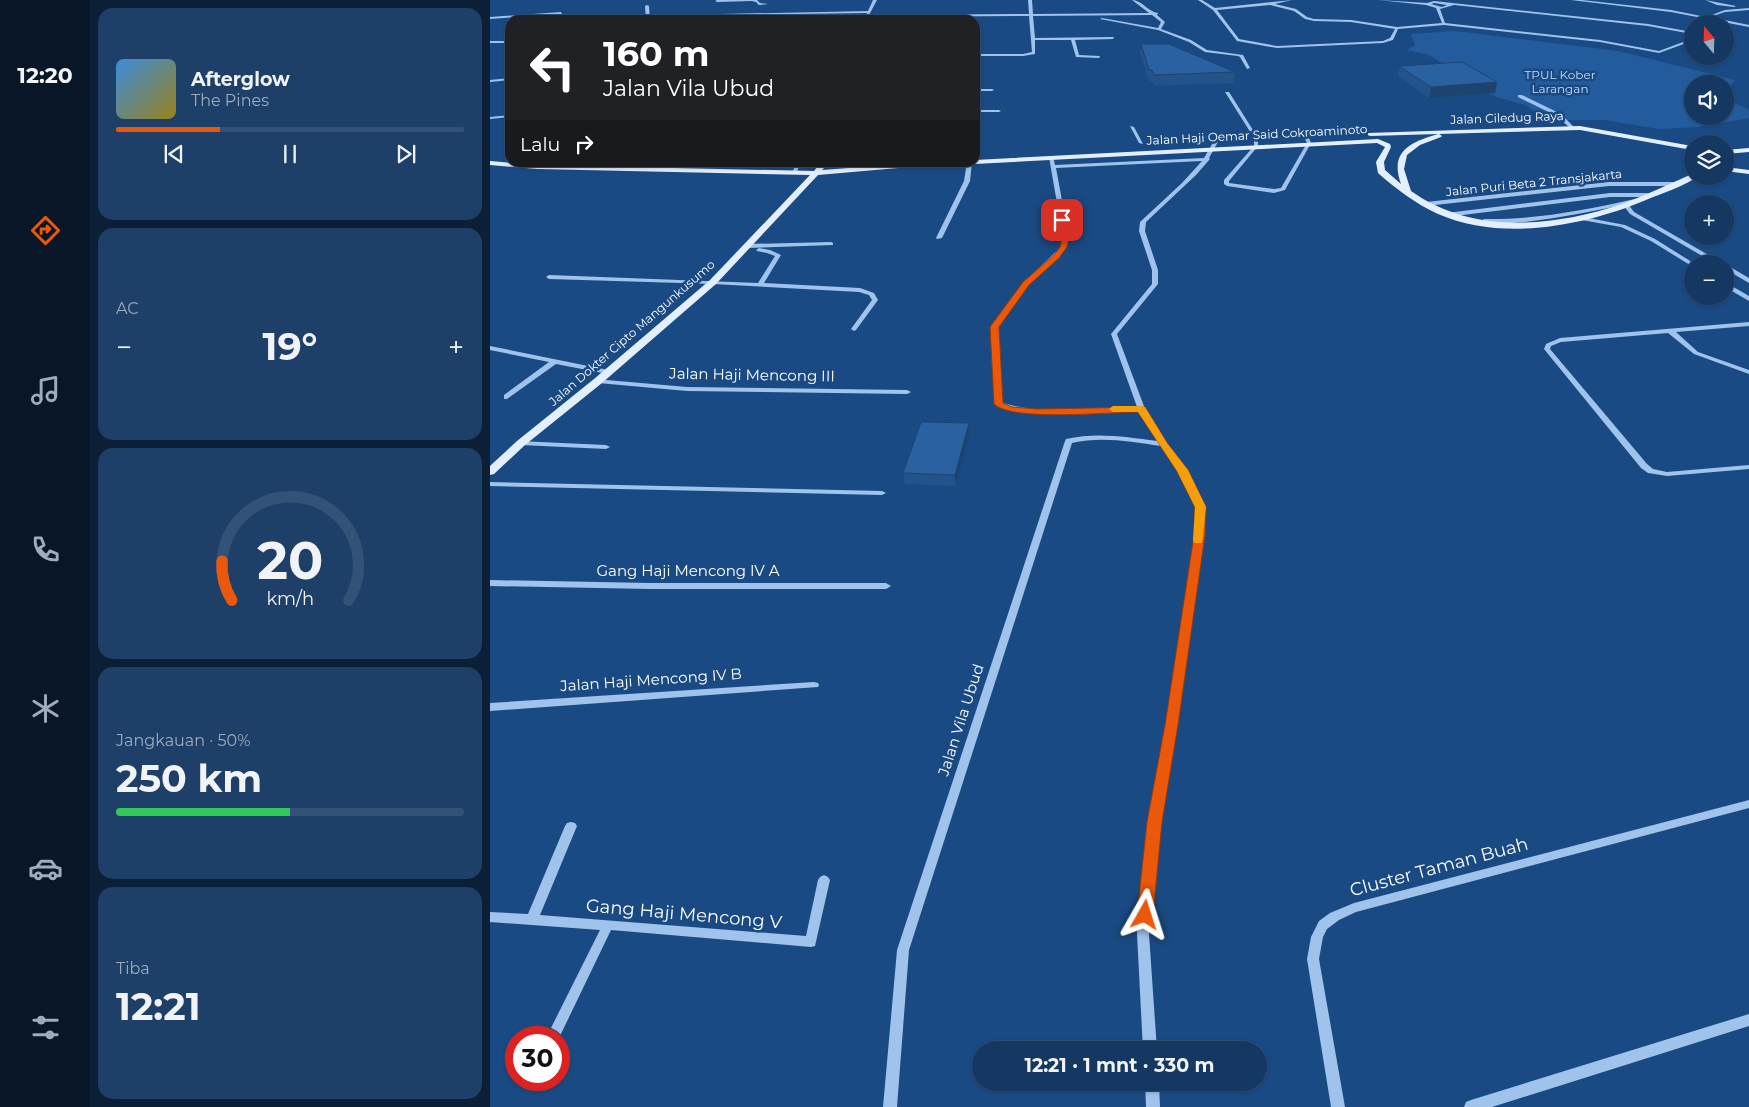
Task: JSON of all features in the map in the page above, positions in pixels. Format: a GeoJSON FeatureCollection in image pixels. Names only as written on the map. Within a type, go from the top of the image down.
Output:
{"type":"FeatureCollection","features":[{"type":"Feature","properties":{"kind":"main road","name":"Jalan Ciledug Raya"},"geometry":{"type":"LineString","coordinates":[[1320,136],[1370,138],[1470,130],[1573,128],[1608,132],[1684,146]]}},
{"type":"Feature","properties":{"kind":"main road"},"geometry":{"type":"LineString","coordinates":[[1408,191],[1400,168],[1401,161],[1407,150],[1433,138],[1470,130]]}},
{"type":"Feature","properties":{"kind":"main road","name":"Jalan Haji Oemar Said Cokroaminoto"},"geometry":{"type":"LineString","coordinates":[[1307,140],[1320,136]]}},
{"type":"Feature","properties":{"kind":"main road","name":"Jalan Haji Oemar Said Cokroaminoto"},"geometry":{"type":"LineString","coordinates":[[1208,140],[1256,142],[1307,140],[1327,143],[1370,138],[1388,145],[1380,160],[1379,169],[1426,204],[1446,215],[1466,220],[1514,225],[1578,218],[1626,205],[1684,180]]}},
{"type":"Feature","properties":{"kind":"main road","name":"Jalan Haji Oemar Said Cokroaminoto"},"geometry":{"type":"LineString","coordinates":[[980,162],[1214,148],[1256,142]]}},
{"type":"Feature","properties":{"kind":"main road","name":"Jalan Haji Oemar Said Cokroaminoto"},"geometry":{"type":"LineString","coordinates":[[1132,144],[1151,143]]}},
{"type":"Feature","properties":{"kind":"main road"},"geometry":{"type":"LineString","coordinates":[[1734,151],[1749,150]]}},
{"type":"Feature","properties":{"kind":"main road"},"geometry":{"type":"LineString","coordinates":[[490,155],[505,157]]}},
{"type":"Feature","properties":{"kind":"main road"},"geometry":{"type":"LineString","coordinates":[[490,163],[505,164]]}},
{"type":"Feature","properties":{"kind":"main road"},"geometry":{"type":"LineString","coordinates":[[543,167],[794,173],[819,167]]}},
{"type":"Feature","properties":{"kind":"main road","name":"Jalan Dokter Cipto Mangunkusumo"},"geometry":{"type":"LineString","coordinates":[[490,472],[494,463],[598,381],[713,282],[822,167]]}},
{"type":"Feature","properties":{"kind":"street"},"geometry":{"type":"LineString","coordinates":[[766,4],[758,4],[757,1],[752,0],[717,1],[721,14],[810,15]]}},
{"type":"Feature","properties":{"kind":"street"},"geometry":{"type":"LineString","coordinates":[[868,15],[876,0]]}},
{"type":"Feature","properties":{"kind":"street"},"geometry":{"type":"LineString","coordinates":[[980,55],[1034,53],[1030,0]]}},
{"type":"Feature","properties":{"kind":"street"},"geometry":{"type":"LineString","coordinates":[[1134,0],[1156,14],[1163,22],[1158,29]]}},
{"type":"Feature","properties":{"kind":"street"},"geometry":{"type":"LineString","coordinates":[[1200,0],[1214,9],[1238,40],[1277,47],[1383,42],[1392,39],[1397,28]]}},
{"type":"Feature","properties":{"kind":"street"},"geometry":{"type":"LineString","coordinates":[[1214,9],[1270,4],[1290,0]]}},
{"type":"Feature","properties":{"kind":"street"},"geometry":{"type":"LineString","coordinates":[[1380,0],[1428,4],[1428,6],[1438,8],[1450,7],[1448,2]]}},
{"type":"Feature","properties":{"kind":"street"},"geometry":{"type":"LineString","coordinates":[[1573,0],[1688,15]]}},
{"type":"Feature","properties":{"kind":"street"},"geometry":{"type":"LineString","coordinates":[[1707,0],[1732,8]]}},
{"type":"Feature","properties":{"kind":"street"},"geometry":{"type":"LineString","coordinates":[[1428,4],[1434,1],[1448,2],[1648,25],[1684,32]]}},
{"type":"Feature","properties":{"kind":"street"},"geometry":{"type":"LineString","coordinates":[[1270,4],[1299,11],[1303,16],[1314,20],[1351,20],[1397,28],[1444,24],[1600,41],[1659,52],[1684,43]]}},
{"type":"Feature","properties":{"kind":"street"},"geometry":{"type":"LineString","coordinates":[[648,6],[648,15]]}},
{"type":"Feature","properties":{"kind":"street"},"geometry":{"type":"LineString","coordinates":[[1438,8],[1444,24]]}},
{"type":"Feature","properties":{"kind":"street"},"geometry":{"type":"LineString","coordinates":[[1712,15],[1732,8]]}},
{"type":"Feature","properties":{"kind":"street"},"geometry":{"type":"LineString","coordinates":[[1723,15],[1732,8]]}},
{"type":"Feature","properties":{"kind":"street"},"geometry":{"type":"LineString","coordinates":[[1700,15],[1732,8],[1749,8]]}},
{"type":"Feature","properties":{"kind":"street"},"geometry":{"type":"LineString","coordinates":[[526,15],[561,12]]}},
{"type":"Feature","properties":{"kind":"street"},"geometry":{"type":"LineString","coordinates":[[980,17],[1156,14]]}},
{"type":"Feature","properties":{"kind":"street"},"geometry":{"type":"LineString","coordinates":[[1080,15],[1158,29],[1184,38],[1206,51],[1241,56],[1248,68]]}},
{"type":"Feature","properties":{"kind":"street"},"geometry":{"type":"LineString","coordinates":[[490,18],[505,17]]}},
{"type":"Feature","properties":{"kind":"street"},"geometry":{"type":"LineString","coordinates":[[1734,23],[1749,26]]}},
{"type":"Feature","properties":{"kind":"street"},"geometry":{"type":"LineString","coordinates":[[1032,40],[1112,38]]}},
{"type":"Feature","properties":{"kind":"street"},"geometry":{"type":"LineString","coordinates":[[1073,39],[1077,56],[1099,57]]}},
{"type":"Feature","properties":{"kind":"street"},"geometry":{"type":"LineString","coordinates":[[490,42],[505,42]]}},
{"type":"Feature","properties":{"kind":"street"},"geometry":{"type":"LineString","coordinates":[[490,81],[505,80]]}},
{"type":"Feature","properties":{"kind":"street"},"geometry":{"type":"LineString","coordinates":[[980,90],[992,90]]}},
{"type":"Feature","properties":{"kind":"street"},"geometry":{"type":"LineString","coordinates":[[1227,93],[1256,142],[1226,184],[1274,191],[1283,189],[1307,140]]}},
{"type":"Feature","properties":{"kind":"street"},"geometry":{"type":"LineString","coordinates":[[1520,96],[1559,114],[1573,128]]}},
{"type":"Feature","properties":{"kind":"street"},"geometry":{"type":"LineString","coordinates":[[980,112],[999,111]]}},
{"type":"Feature","properties":{"kind":"street"},"geometry":{"type":"LineString","coordinates":[[490,118],[505,116]]}},
{"type":"Feature","properties":{"kind":"street"},"geometry":{"type":"LineString","coordinates":[[1132,127],[1141,143]]}},
{"type":"Feature","properties":{"kind":"street"},"geometry":{"type":"LineString","coordinates":[[1149,1041],[1143,934],[1154,822],[1172,725],[1199,535],[1201,507],[1182,470],[1141,409],[1114,334],[1155,284],[1155,270],[1142,231],[1143,222],[1156,212],[1207,158],[1217,140]]}},
{"type":"Feature","properties":{"kind":"street"},"geometry":{"type":"LineString","coordinates":[[1051,157],[1066,238],[1064,247],[1026,283],[994,327],[999,404],[1011,410],[1037,412],[1141,409]]}},
{"type":"Feature","properties":{"kind":"street"},"geometry":{"type":"LineString","coordinates":[[1053,167],[1207,158]]}},
{"type":"Feature","properties":{"kind":"street"},"geometry":{"type":"LineString","coordinates":[[794,173],[799,167]]}},
{"type":"Feature","properties":{"kind":"street"},"geometry":{"type":"LineString","coordinates":[[939,238],[967,181],[969,167]]}},
{"type":"Feature","properties":{"kind":"street","name":"Jalan Puri Beta 2 Transjakarta"},"geometry":{"type":"LineString","coordinates":[[1426,204],[1609,184],[1675,184]]}},
{"type":"Feature","properties":{"kind":"street","name":"Jalan Puri Beta 2 Transjakarta"},"geometry":{"type":"LineString","coordinates":[[1446,215],[1610,196],[1647,195]]}},
{"type":"Feature","properties":{"kind":"street","name":"Jalan Puri Beta 2 Transjakarta"},"geometry":{"type":"LineString","coordinates":[[1466,220],[1494,221],[1520,219],[1592,210],[1635,201]]}},
{"type":"Feature","properties":{"kind":"street"},"geometry":{"type":"LineString","coordinates":[[1626,205],[1632,213],[1706,255]]}},
{"type":"Feature","properties":{"kind":"street"},"geometry":{"type":"LineString","coordinates":[[1578,218],[1623,226],[1653,240],[1684,259]]}},
{"type":"Feature","properties":{"kind":"street"},"geometry":{"type":"LineString","coordinates":[[1653,240],[1674,236]]}},
{"type":"Feature","properties":{"kind":"street"},"geometry":{"type":"LineString","coordinates":[[746,248],[831,244]]}},
{"type":"Feature","properties":{"kind":"street"},"geometry":{"type":"LineString","coordinates":[[746,248],[768,251],[778,255],[760,285]]}},
{"type":"Feature","properties":{"kind":"street"},"geometry":{"type":"LineString","coordinates":[[1734,273],[1749,281]]}},
{"type":"Feature","properties":{"kind":"street"},"geometry":{"type":"LineString","coordinates":[[549,277],[713,282],[860,290],[872,294],[875,300],[854,329]]}},
{"type":"Feature","properties":{"kind":"street"},"geometry":{"type":"LineString","coordinates":[[1734,290],[1749,299]]}},
{"type":"Feature","properties":{"kind":"street"},"geometry":{"type":"LineString","coordinates":[[1749,324],[1560,340],[1552,342],[1548,345],[1547,349],[1650,471],[1667,474],[1749,467]]}},
{"type":"Feature","properties":{"kind":"street"},"geometry":{"type":"LineString","coordinates":[[1669,330],[1696,352],[1749,372]]}},
{"type":"Feature","properties":{"kind":"street"},"geometry":{"type":"LineString","coordinates":[[490,348],[608,372]]}},
{"type":"Feature","properties":{"kind":"street"},"geometry":{"type":"LineString","coordinates":[[507,397],[555,361]]}},
{"type":"Feature","properties":{"kind":"street","name":"Jalan Haji Mencong III"},"geometry":{"type":"LineString","coordinates":[[598,381],[688,389],[907,392]]}},
{"type":"Feature","properties":{"kind":"street","name":"Jalan Vila Ubud"},"geometry":{"type":"LineString","coordinates":[[890,1107],[903,950],[1069,441],[1084,436],[1102,436],[1163,444]]}},
{"type":"Feature","properties":{"kind":"street"},"geometry":{"type":"LineString","coordinates":[[521,443],[606,447]]}},
{"type":"Feature","properties":{"kind":"street"},"geometry":{"type":"LineString","coordinates":[[490,484],[882,493]]}},
{"type":"Feature","properties":{"kind":"street","name":"Gang Haji Mencong IV A"},"geometry":{"type":"LineString","coordinates":[[490,583],[650,586],[886,586]]}},
{"type":"Feature","properties":{"kind":"street","name":"Jalan Haji Mencong IV B"},"geometry":{"type":"LineString","coordinates":[[490,707],[814,685]]}},
{"type":"Feature","properties":{"kind":"street","name":"Cluster Taman Buah"},"geometry":{"type":"LineString","coordinates":[[1338,1107],[1313,959],[1316,936],[1326,919],[1354,908],[1749,804]]}},
{"type":"Feature","properties":{"kind":"street"},"geometry":{"type":"LineString","coordinates":[[532,919],[571,826]]}},
{"type":"Feature","properties":{"kind":"street","name":"Gang Haji Mencong V"},"geometry":{"type":"LineString","coordinates":[[490,917],[811,942],[824,880]]}},
{"type":"Feature","properties":{"kind":"street"},"geometry":{"type":"LineString","coordinates":[[558,1026],[608,925]]}},
{"type":"Feature","properties":{"kind":"street"},"geometry":{"type":"LineString","coordinates":[[1471,1107],[1749,1020]]}},
{"type":"Feature","properties":{"kind":"street"},"geometry":{"type":"LineString","coordinates":[[1152,1091],[1153,1107]]}},
{"type":"Feature","properties":{"kind":"green space","name":"TPUL Kober Larangan"},"geometry":{"type":"Polygon","coordinates":[[[1455,31],[1618,51],[1715,75],[1684,75],[1684,125],[1709,125],[1660,129],[1604,120],[1547,120],[1525,105],[1496,97],[1429,55],[1407,50],[1415,45],[1411,34],[1455,31]]]}},
{"type":"Feature","properties":{"kind":"green space","name":"TPUL Kober Larangan"},"geometry":{"type":"Polygon","coordinates":[[[1734,102],[1749,110],[1749,118],[1734,121],[1734,102]]]}},
{"type":"Feature","properties":{"kind":"building"},"geometry":{"type":"Polygon","coordinates":[[[1141,44],[1169,44],[1235,72],[1154,75],[1152,70],[1149,70],[1141,44]]]}},
{"type":"Feature","properties":{"kind":"building"},"geometry":{"type":"Polygon","coordinates":[[[1462,62],[1497,82],[1431,87],[1399,66],[1462,62]]]}},
{"type":"Feature","properties":{"kind":"building"},"geometry":{"type":"Polygon","coordinates":[[[921,422],[969,423],[955,475],[903,473],[921,422]]]}},
{"type":"Feature","properties":{"kind":"slow traffic"},"geometry":{"type":"LineString","coordinates":[[1113,409],[1141,409],[1182,470],[1201,507],[1198,540]]}},
{"type":"Feature","properties":{"kind":"route"},"geometry":{"type":"LineString","coordinates":[[1062,220],[1066,238],[1064,247],[1026,283],[994,327],[999,404],[1011,410],[1037,412],[1141,409],[1182,470],[1201,507],[1199,535],[1172,725],[1154,822],[1145,915]]}}]}
